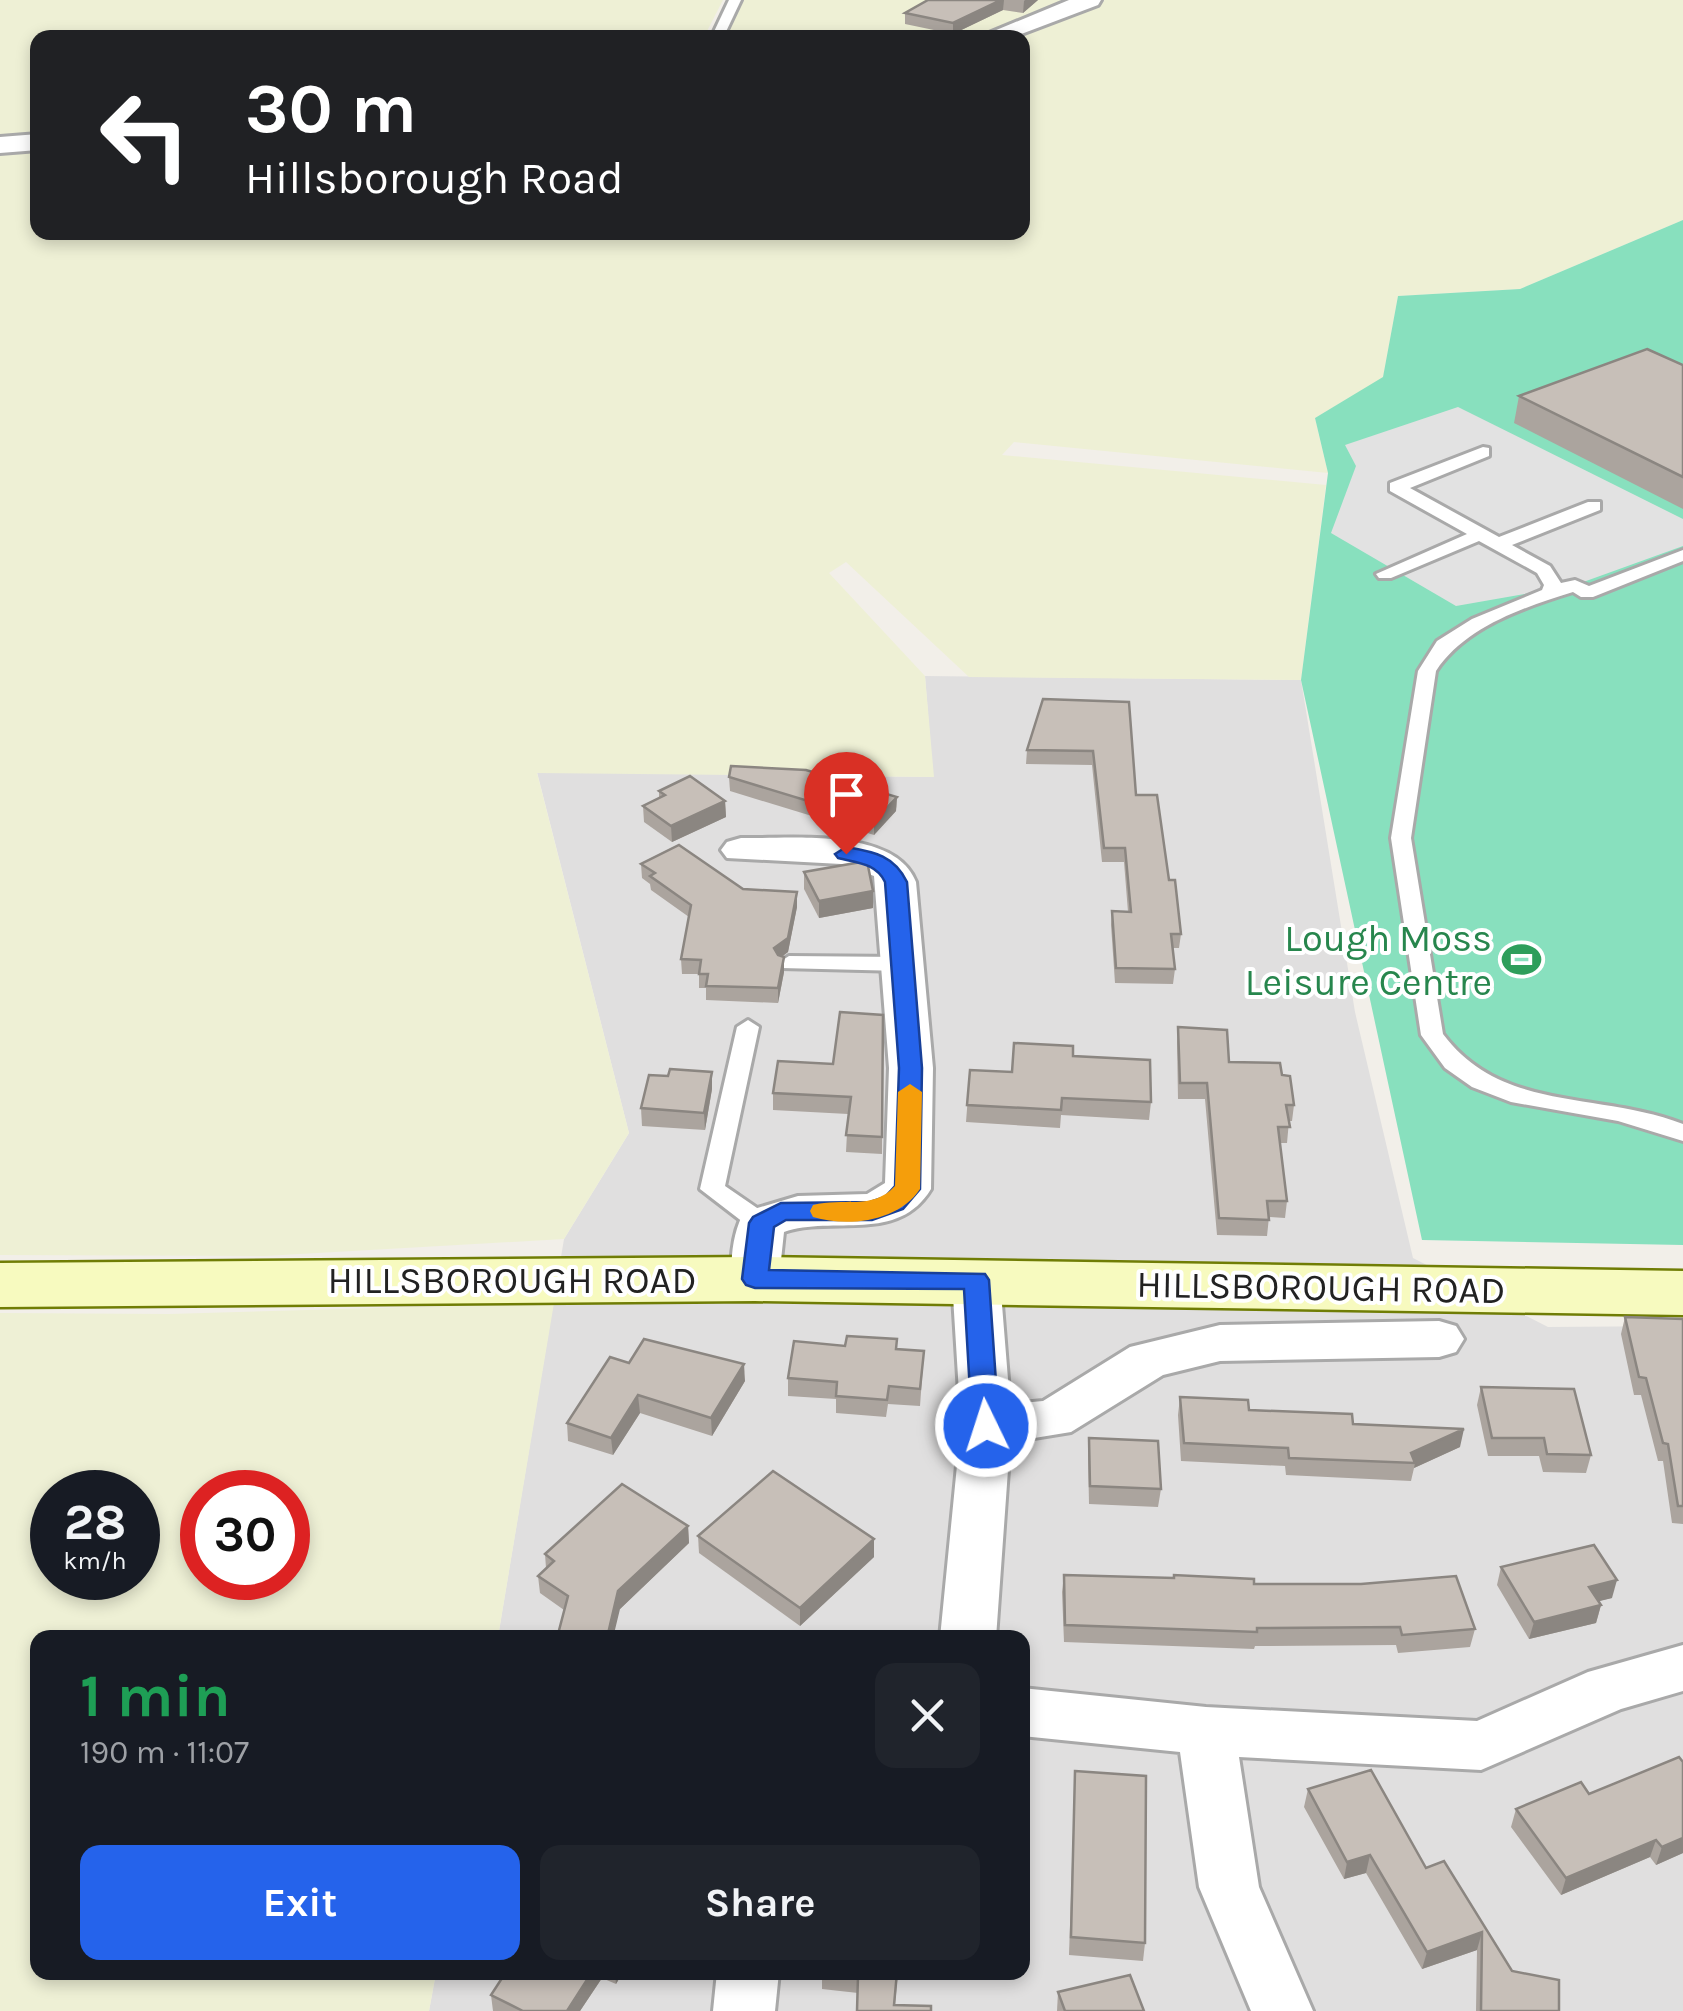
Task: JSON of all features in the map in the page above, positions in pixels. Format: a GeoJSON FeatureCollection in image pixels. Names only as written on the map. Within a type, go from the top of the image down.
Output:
{"type":"FeatureCollection","features":[{"type":"Feature","properties":{"kind":"main road","name":"HILLSBOROUGH ROAD"},"geometry":{"type":"LineString","coordinates":[[0,1285],[758,1251],[976,1280],[1683,1293]]}},
{"type":"Feature","properties":{"kind":"street"},"geometry":{"type":"LineString","coordinates":[[1009,30],[1090,0]]}},
{"type":"Feature","properties":{"kind":"street"},"geometry":{"type":"LineString","coordinates":[[0,145],[30,143]]}},
{"type":"Feature","properties":{"kind":"street"},"geometry":{"type":"LineString","coordinates":[[741,850],[846,854],[871,858],[890,868],[896,882],[911,1068],[908,1189],[894,1203],[872,1211],[781,1211],[758,1251]]}},
{"type":"Feature","properties":{"kind":"street"},"geometry":{"type":"LineString","coordinates":[[969,1630],[986,1426],[976,1280]]}},
{"type":"Feature","properties":{"kind":"street"},"geometry":{"type":"LineString","coordinates":[[986,1426],[1052,1419],[1148,1360],[1220,1343],[1440,1339]]}},
{"type":"Feature","properties":{"kind":"street"},"geometry":{"type":"LineString","coordinates":[[1030,1713],[1206,1731],[1481,1746],[1608,1689],[1683,1668]]}},
{"type":"Feature","properties":{"kind":"street"},"geometry":{"type":"LineString","coordinates":[[1206,1731],[1229,1887],[1282,2011]]}},
{"type":"Feature","properties":{"kind":"street"},"geometry":{"type":"LineString","coordinates":[[744,2011],[747,1980]]}},
{"type":"Feature","properties":{"kind":"lane"},"geometry":{"type":"LineString","coordinates":[[721,30],[735,0]]}},
{"type":"Feature","properties":{"kind":"lane"},"geometry":{"type":"LineString","coordinates":[[1483,452],[1396,486],[1544,570],[1552,578],[1549,593]]}},
{"type":"Feature","properties":{"kind":"lane"},"geometry":{"type":"LineString","coordinates":[[1385,574],[1594,506]]}},
{"type":"Feature","properties":{"kind":"lane"},"geometry":{"type":"LineString","coordinates":[[1683,554],[1586,593],[1574,585],[1549,593],[1479,623],[1444,645],[1428,671],[1400,838],[1432,1034],[1441,1053],[1480,1082],[1506,1092],[1649,1122],[1683,1133]]}},
{"type":"Feature","properties":{"kind":"lane"},"geometry":{"type":"LineString","coordinates":[[789,964],[902,964]]}},
{"type":"Feature","properties":{"kind":"lane"},"geometry":{"type":"LineString","coordinates":[[748,1027],[712,1189],[758,1251]]}},
{"type":"Feature","properties":{"kind":"shaded area"},"geometry":{"type":"Polygon","coordinates":[[[1458,407],[1683,519],[1683,546],[1575,585],[1456,606],[1331,533],[1356,466],[1345,445],[1458,407]]]}},
{"type":"Feature","properties":{"kind":"shaded area"},"geometry":{"type":"Polygon","coordinates":[[[925,676],[1301,680],[1355,1012],[1413,1258],[1548,1327],[1683,1326],[1683,2011],[429,2011],[435,1980],[1030,1980],[1030,1630],[499,1630],[564,1239],[629,1133],[537,772],[933,777],[925,676]]]}},
{"type":"Feature","properties":{"kind":"green space"},"geometry":{"type":"Polygon","coordinates":[[[0,0],[723,0],[708,30],[30,30],[30,138],[0,140],[0,0]]]}},
{"type":"Feature","properties":{"kind":"green space"},"geometry":{"type":"Polygon","coordinates":[[[742,0],[1068,0],[993,30],[727,30],[742,0]]]}},
{"type":"Feature","properties":{"kind":"green space"},"geometry":{"type":"Polygon","coordinates":[[[1105,0],[1683,0],[1683,220],[1520,289],[1398,296],[1383,378],[1315,418],[1328,473],[1014,442],[1002,455],[1326,485],[1301,680],[969,677],[846,562],[829,573],[925,676],[934,777],[537,773],[629,1133],[564,1239],[265,1256],[0,1255],[0,153],[30,151],[30,240],[1030,240],[1027,30],[1105,0]]]}},
{"type":"Feature","properties":{"kind":"green space","name":"Lough Moss Leisure Centre"},"geometry":{"type":"Polygon","coordinates":[[[1683,220],[1683,1245],[1422,1240],[1301,680],[1328,473],[1315,418],[1383,377],[1398,296],[1520,289],[1683,220]]]}},
{"type":"Feature","properties":{"kind":"green space"},"geometry":{"type":"Polygon","coordinates":[[[554,1303],[499,1630],[30,1630],[30,1980],[435,1980],[429,2011],[0,2011],[0,1313],[169,1314],[554,1303]]]}},
{"type":"Feature","properties":{"kind":"building"},"geometry":{"type":"Polygon","coordinates":[[[928,0],[1001,0],[953,23],[905,13],[928,0]]]}},
{"type":"Feature","properties":{"kind":"building"},"geometry":{"type":"Polygon","coordinates":[[[1647,349],[1683,365],[1683,477],[1519,396],[1647,349]]]}},
{"type":"Feature","properties":{"kind":"building"},"geometry":{"type":"Polygon","coordinates":[[[1043,699],[1129,702],[1136,795],[1157,795],[1169,880],[1175,880],[1181,934],[1171,934],[1175,969],[1116,968],[1112,911],[1131,912],[1125,848],[1104,848],[1093,751],[1027,750],[1043,699]]]}},
{"type":"Feature","properties":{"kind":"building"},"geometry":{"type":"Polygon","coordinates":[[[731,766],[806,770],[897,797],[874,821],[729,777],[731,766]]]}},
{"type":"Feature","properties":{"kind":"building"},"geometry":{"type":"Polygon","coordinates":[[[690,776],[725,801],[671,826],[643,806],[665,795],[659,791],[690,776]]]}},
{"type":"Feature","properties":{"kind":"building"},"geometry":{"type":"Polygon","coordinates":[[[679,845],[743,889],[797,892],[788,938],[774,948],[784,957],[778,988],[706,986],[708,974],[699,974],[701,960],[681,959],[691,905],[650,876],[655,873],[641,864],[679,845]]]}},
{"type":"Feature","properties":{"kind":"building"},"geometry":{"type":"Polygon","coordinates":[[[867,861],[873,891],[819,901],[804,872],[867,861]]]}},
{"type":"Feature","properties":{"kind":"building"},"geometry":{"type":"Polygon","coordinates":[[[840,1012],[883,1015],[882,1137],[846,1135],[851,1097],[773,1093],[778,1061],[833,1064],[840,1012]]]}},
{"type":"Feature","properties":{"kind":"building"},"geometry":{"type":"Polygon","coordinates":[[[1178,1027],[1227,1030],[1229,1062],[1280,1063],[1282,1075],[1290,1076],[1294,1105],[1286,1105],[1290,1127],[1278,1127],[1287,1201],[1267,1201],[1269,1220],[1219,1218],[1207,1083],[1180,1083],[1178,1027]]]}},
{"type":"Feature","properties":{"kind":"building"},"geometry":{"type":"Polygon","coordinates":[[[1014,1043],[1073,1046],[1073,1056],[1150,1060],[1151,1102],[1062,1098],[1061,1110],[967,1105],[970,1070],[1012,1072],[1014,1043]]]}},
{"type":"Feature","properties":{"kind":"building"},"geometry":{"type":"Polygon","coordinates":[[[670,1069],[712,1072],[704,1113],[641,1108],[649,1075],[668,1076],[670,1069]]]}},
{"type":"Feature","properties":{"kind":"building"},"geometry":{"type":"Polygon","coordinates":[[[1625,1317],[1683,1319],[1683,1506],[1678,1506],[1668,1444],[1663,1443],[1646,1378],[1639,1377],[1625,1317]]]}},
{"type":"Feature","properties":{"kind":"building"},"geometry":{"type":"Polygon","coordinates":[[[847,1336],[897,1339],[896,1349],[924,1351],[920,1389],[889,1386],[887,1400],[836,1396],[837,1382],[788,1378],[794,1341],[845,1346],[847,1336]]]}},
{"type":"Feature","properties":{"kind":"building"},"geometry":{"type":"Polygon","coordinates":[[[644,1339],[744,1364],[711,1418],[638,1395],[611,1438],[567,1423],[610,1357],[629,1363],[644,1339]]]}},
{"type":"Feature","properties":{"kind":"building"},"geometry":{"type":"Polygon","coordinates":[[[1481,1387],[1574,1389],[1591,1455],[1547,1454],[1544,1438],[1492,1438],[1481,1387]]]}},
{"type":"Feature","properties":{"kind":"building"},"geometry":{"type":"Polygon","coordinates":[[[1180,1397],[1248,1400],[1249,1410],[1352,1414],[1353,1424],[1464,1429],[1411,1453],[1415,1463],[1289,1458],[1288,1448],[1184,1443],[1180,1397]]]}},
{"type":"Feature","properties":{"kind":"building"},"geometry":{"type":"Polygon","coordinates":[[[1089,1438],[1158,1441],[1161,1489],[1090,1486],[1089,1438]]]}},
{"type":"Feature","properties":{"kind":"building"},"geometry":{"type":"Polygon","coordinates":[[[773,1471],[874,1539],[800,1608],[698,1536],[773,1471]]]}},
{"type":"Feature","properties":{"kind":"building"},"geometry":{"type":"Polygon","coordinates":[[[622,1484],[688,1526],[618,1591],[609,1630],[559,1630],[568,1596],[538,1576],[554,1561],[545,1554],[622,1484]]]}},
{"type":"Feature","properties":{"kind":"building"},"geometry":{"type":"Polygon","coordinates":[[[1594,1545],[1617,1580],[1589,1587],[1601,1605],[1534,1622],[1501,1567],[1594,1545]]]}},
{"type":"Feature","properties":{"kind":"building"},"geometry":{"type":"Polygon","coordinates":[[[1064,1575],[1174,1575],[1254,1579],[1254,1584],[1361,1584],[1456,1576],[1475,1629],[1402,1635],[1400,1627],[1257,1628],[1257,1632],[1065,1625],[1064,1575]]]}},
{"type":"Feature","properties":{"kind":"building"},"geometry":{"type":"Polygon","coordinates":[[[1679,1757],[1683,1762],[1683,1838],[1662,1847],[1656,1840],[1566,1878],[1516,1809],[1581,1782],[1589,1794],[1679,1757]]]}},
{"type":"Feature","properties":{"kind":"building"},"geometry":{"type":"Polygon","coordinates":[[[1371,1770],[1426,1868],[1444,1861],[1512,1971],[1559,1980],[1559,2011],[1481,2011],[1482,1932],[1427,1952],[1370,1855],[1347,1862],[1308,1789],[1371,1770]]]}},
{"type":"Feature","properties":{"kind":"building"},"geometry":{"type":"Polygon","coordinates":[[[1075,1771],[1146,1776],[1145,1943],[1071,1937],[1075,1771]]]}},
{"type":"Feature","properties":{"kind":"building"},"geometry":{"type":"Polygon","coordinates":[[[1130,1975],[1144,2011],[1065,2011],[1058,1992],[1130,1975]]]}},
{"type":"Feature","properties":{"kind":"building"},"geometry":{"type":"Polygon","coordinates":[[[501,1980],[587,1980],[567,2011],[523,2011],[491,1995],[501,1980]]]}},
{"type":"Feature","properties":{"kind":"building"},"geometry":{"type":"Polygon","coordinates":[[[858,1980],[896,1980],[894,2005],[931,2006],[931,2011],[857,2011],[858,1980]]]}},
{"type":"Feature","properties":{"kind":"slow traffic"},"geometry":{"type":"LineString","coordinates":[[822,1211],[872,1211],[894,1203],[908,1189],[910,1092]]}},
{"type":"Feature","properties":{"kind":"place","name":"Lough Moss Leisure Centre"},"geometry":{"type":"Point","coordinates":[1522,960]}},
{"type":"Feature","properties":{"kind":"route"},"geometry":{"type":"LineString","coordinates":[[846,854],[871,858],[890,868],[896,882],[911,1068],[908,1189],[894,1203],[872,1211],[781,1211],[762,1223],[755,1279],[976,1280],[986,1426]]}}]}
